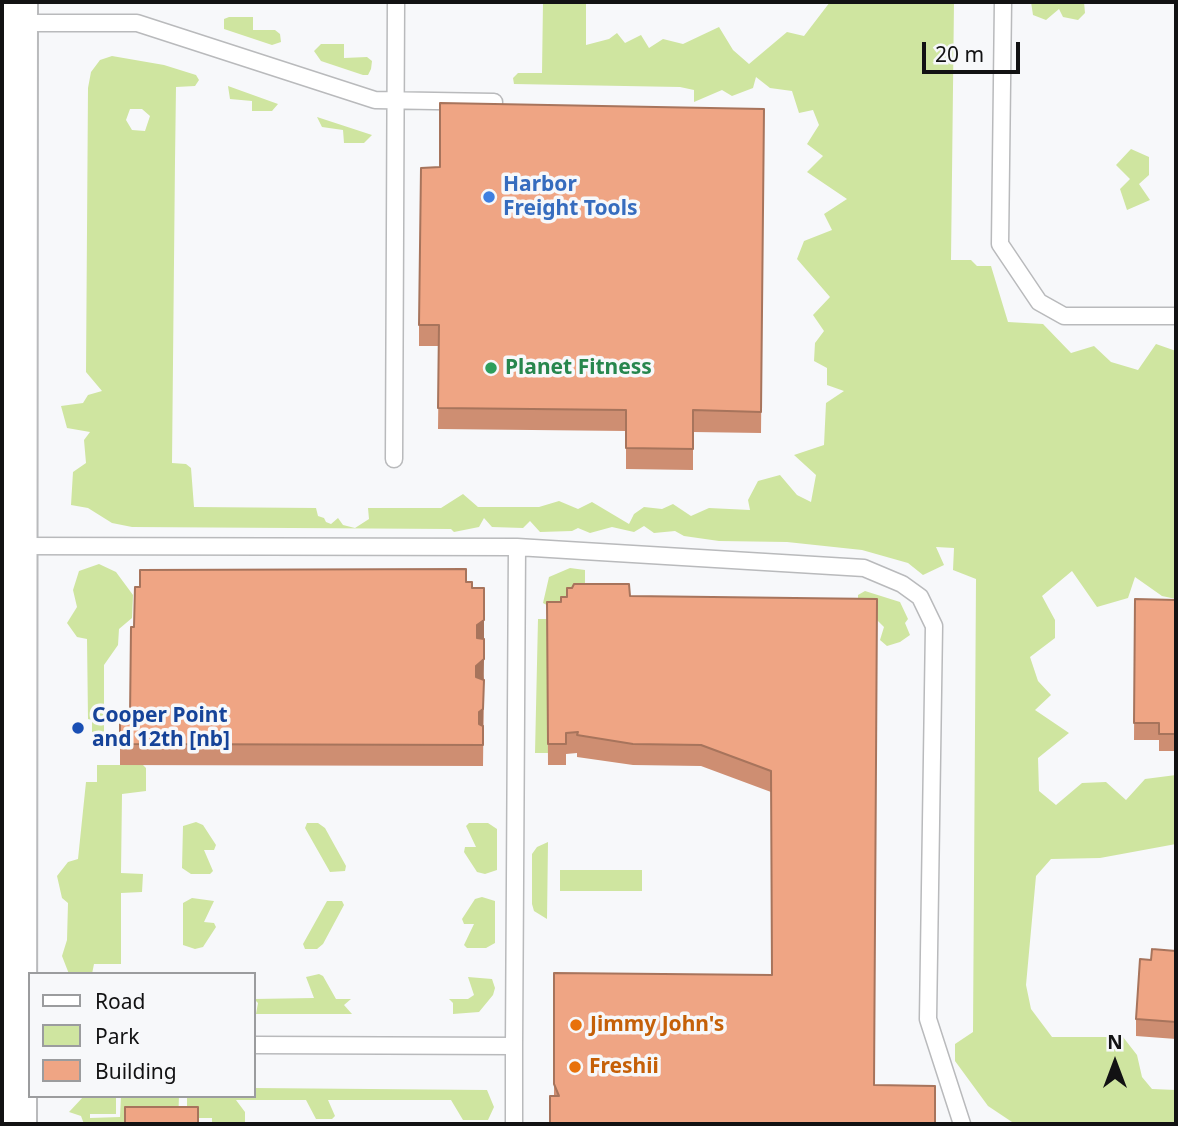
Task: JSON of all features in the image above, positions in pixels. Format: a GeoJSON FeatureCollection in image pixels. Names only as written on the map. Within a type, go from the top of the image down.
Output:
{"type":"FeatureCollection","features":[{"type":"Feature","properties":{"kind":"main road"},"geometry":{"type":"LineString","coordinates":[[12,16],[16,546],[9,649],[23,1045],[17,1124]]}},
{"type":"Feature","properties":{"kind":"lane"},"geometry":{"type":"LineString","coordinates":[[394,460],[396,2]]}},
{"type":"Feature","properties":{"kind":"lane"},"geometry":{"type":"LineString","coordinates":[[1003,2],[1000,244],[1039,302],[1064,316],[1176,316]]}},
{"type":"Feature","properties":{"kind":"lane"},"geometry":{"type":"LineString","coordinates":[[12,16],[137,23],[374,100],[494,102]]}},
{"type":"Feature","properties":{"kind":"lane"},"geometry":{"type":"LineString","coordinates":[[16,546],[517,547],[863,568],[884,574],[920,597],[934,626],[928,1019],[961,1124]]}},
{"type":"Feature","properties":{"kind":"lane"},"geometry":{"type":"LineString","coordinates":[[514,1124],[517,547]]}},
{"type":"Feature","properties":{"kind":"lane"},"geometry":{"type":"LineString","coordinates":[[256,1045],[514,1046]]}},
{"type":"Feature","properties":{"kind":"green space"},"geometry":{"type":"Polygon","coordinates":[[[543,2],[586,2],[586,45],[609,39],[617,33],[625,43],[641,35],[649,48],[663,39],[683,44],[719,27],[733,50],[749,64],[787,32],[804,36],[830,2],[954,2],[951,260],[971,260],[977,266],[991,266],[1008,322],[1043,324],[1071,353],[1094,346],[1111,362],[1138,370],[1156,344],[1176,351],[1176,599],[1162,596],[1135,577],[1128,598],[1097,607],[1072,571],[1042,596],[1055,620],[1055,638],[1030,657],[1038,681],[1051,695],[1035,710],[1069,733],[1038,758],[1039,791],[1056,805],[1082,783],[1106,782],[1126,800],[1145,779],[1176,775],[1176,844],[1100,858],[1051,859],[1036,876],[1026,985],[1031,1009],[1052,1037],[1123,1037],[1137,1055],[1142,1077],[1152,1089],[1176,1090],[1176,1124],[1015,1124],[988,1106],[955,1061],[955,1044],[973,1032],[976,579],[953,570],[954,548],[936,547],[944,565],[923,575],[908,563],[862,550],[787,542],[719,541],[684,536],[675,531],[654,533],[644,526],[634,532],[612,527],[590,533],[578,528],[572,531],[540,532],[530,521],[523,528],[492,527],[484,518],[479,527],[454,532],[451,529],[132,527],[112,523],[88,508],[71,505],[73,472],[86,463],[84,440],[90,432],[67,428],[61,406],[83,403],[88,395],[102,391],[86,372],[88,88],[91,72],[100,60],[112,56],[164,65],[196,75],[199,80],[195,86],[176,87],[175,161],[172,463],[186,464],[191,468],[194,507],[316,508],[318,516],[326,522],[331,524],[338,518],[343,525],[355,528],[369,519],[368,508],[441,508],[463,494],[478,507],[539,507],[559,501],[578,509],[592,502],[629,524],[634,514],[644,507],[662,509],[673,504],[691,516],[709,508],[750,510],[748,500],[758,481],[780,475],[797,495],[811,502],[816,475],[794,455],[824,445],[826,403],[844,391],[827,385],[827,368],[814,361],[815,343],[824,331],[813,315],[830,297],[797,259],[804,241],[832,230],[824,214],[847,199],[807,172],[823,156],[807,144],[819,125],[813,110],[799,113],[792,91],[770,88],[756,77],[753,88],[732,96],[722,90],[694,102],[694,90],[680,87],[514,84],[513,78],[518,73],[542,73],[543,2]],[[130,109],[126,120],[132,130],[145,131],[150,116],[142,109],[130,109]]]}},
{"type":"Feature","properties":{"kind":"green space"},"geometry":{"type":"Polygon","coordinates":[[[1031,2],[1084,2],[1085,13],[1078,20],[1063,17],[1059,9],[1046,20],[1033,15],[1031,2]]]}},
{"type":"Feature","properties":{"kind":"green space"},"geometry":{"type":"Polygon","coordinates":[[[253,17],[253,30],[275,30],[280,34],[281,42],[272,45],[224,29],[224,19],[253,17]]]}},
{"type":"Feature","properties":{"kind":"green space"},"geometry":{"type":"Polygon","coordinates":[[[321,44],[344,44],[344,58],[367,57],[372,61],[368,75],[321,61],[314,51],[321,44]]]}},
{"type":"Feature","properties":{"kind":"green space"},"geometry":{"type":"Polygon","coordinates":[[[228,86],[278,104],[272,111],[252,111],[252,101],[230,99],[228,86]]]}},
{"type":"Feature","properties":{"kind":"green space"},"geometry":{"type":"Polygon","coordinates":[[[317,117],[372,135],[364,143],[344,143],[343,130],[322,127],[317,117]]]}},
{"type":"Feature","properties":{"kind":"green space"},"geometry":{"type":"Polygon","coordinates":[[[1131,149],[1149,157],[1149,175],[1139,184],[1150,200],[1127,210],[1120,189],[1130,179],[1116,165],[1131,149]]]}},
{"type":"Feature","properties":{"kind":"green space"},"geometry":{"type":"Polygon","coordinates":[[[99,564],[116,572],[133,595],[132,618],[119,629],[118,645],[104,665],[104,737],[92,736],[92,720],[88,719],[87,639],[77,637],[67,623],[77,607],[73,590],[79,571],[99,564]]]}},
{"type":"Feature","properties":{"kind":"green space"},"geometry":{"type":"Polygon","coordinates":[[[570,568],[585,570],[585,596],[689,596],[691,618],[562,613],[543,603],[549,577],[570,568]]]}},
{"type":"Feature","properties":{"kind":"green space"},"geometry":{"type":"Polygon","coordinates":[[[865,591],[900,602],[908,619],[905,623],[910,635],[887,646],[880,640],[884,627],[877,620],[858,620],[858,595],[865,591]]]}},
{"type":"Feature","properties":{"kind":"green space"},"geometry":{"type":"Polygon","coordinates":[[[538,619],[547,619],[548,753],[535,753],[538,619]]]}},
{"type":"Feature","properties":{"kind":"green space"},"geometry":{"type":"Polygon","coordinates":[[[97,765],[143,765],[146,768],[146,791],[122,794],[121,873],[143,874],[142,892],[121,893],[121,964],[94,964],[92,972],[68,972],[62,956],[67,940],[68,903],[62,898],[57,876],[68,862],[78,859],[86,782],[97,782],[97,765]]]}},
{"type":"Feature","properties":{"kind":"green space"},"geometry":{"type":"Polygon","coordinates":[[[196,822],[203,825],[216,845],[214,850],[204,850],[213,871],[210,874],[191,874],[182,868],[183,826],[196,822]]]}},
{"type":"Feature","properties":{"kind":"green space"},"geometry":{"type":"Polygon","coordinates":[[[307,823],[318,823],[325,828],[346,866],[345,871],[330,872],[305,828],[307,823]]]}},
{"type":"Feature","properties":{"kind":"green space"},"geometry":{"type":"Polygon","coordinates":[[[469,823],[488,823],[497,829],[497,870],[485,874],[477,872],[464,852],[465,847],[476,847],[466,826],[469,823]]]}},
{"type":"Feature","properties":{"kind":"green space"},"geometry":{"type":"Polygon","coordinates":[[[548,842],[547,919],[534,911],[532,904],[532,854],[537,847],[548,842]]]}},
{"type":"Feature","properties":{"kind":"green space"},"geometry":{"type":"Polygon","coordinates":[[[560,870],[642,870],[642,891],[560,891],[560,870]]]}},
{"type":"Feature","properties":{"kind":"green space"},"geometry":{"type":"Polygon","coordinates":[[[482,897],[495,901],[495,943],[486,948],[467,948],[464,945],[474,924],[464,924],[462,919],[475,899],[482,897]]]}},
{"type":"Feature","properties":{"kind":"green space"},"geometry":{"type":"Polygon","coordinates":[[[192,898],[214,901],[204,922],[214,923],[216,927],[203,947],[195,949],[183,945],[183,903],[192,898]]]}},
{"type":"Feature","properties":{"kind":"green space"},"geometry":{"type":"Polygon","coordinates":[[[327,901],[342,901],[344,905],[323,944],[317,949],[305,949],[303,944],[327,901]]]}},
{"type":"Feature","properties":{"kind":"green space"},"geometry":{"type":"Polygon","coordinates":[[[319,974],[323,976],[336,999],[351,999],[344,1005],[352,1014],[256,1014],[256,999],[314,998],[306,977],[319,974]]]}},
{"type":"Feature","properties":{"kind":"green space"},"geometry":{"type":"Polygon","coordinates":[[[468,977],[492,979],[495,988],[493,995],[479,1012],[453,1014],[453,1003],[449,999],[468,999],[474,995],[468,977]]]}},
{"type":"Feature","properties":{"kind":"green space"},"geometry":{"type":"Polygon","coordinates":[[[256,1088],[487,1090],[494,1107],[488,1120],[463,1120],[451,1100],[328,1100],[335,1116],[332,1119],[316,1119],[306,1100],[236,1100],[245,1112],[245,1124],[212,1124],[212,1118],[187,1118],[187,1098],[256,1098],[256,1088]]]}},
{"type":"Feature","properties":{"kind":"green space"},"geometry":{"type":"Polygon","coordinates":[[[82,1098],[116,1098],[116,1114],[90,1114],[90,1118],[120,1117],[121,1098],[179,1098],[178,1124],[84,1124],[81,1116],[69,1112],[82,1098]]]}},
{"type":"Feature","properties":{"kind":"building"},"geometry":{"type":"Polygon","coordinates":[[[440,103],[764,109],[761,412],[693,410],[693,449],[626,448],[626,410],[438,408],[439,325],[419,325],[421,168],[440,167],[440,103]]]}},
{"type":"Feature","properties":{"kind":"building"},"geometry":{"type":"Polygon","coordinates":[[[466,569],[466,582],[472,582],[472,588],[484,588],[484,620],[477,625],[477,638],[484,639],[484,659],[476,666],[476,677],[484,680],[483,709],[479,712],[479,724],[483,726],[483,745],[120,744],[120,723],[134,723],[134,717],[130,717],[131,627],[134,627],[135,587],[140,587],[140,570],[466,569]]]}},
{"type":"Feature","properties":{"kind":"building"},"geometry":{"type":"Polygon","coordinates":[[[574,584],[629,584],[630,596],[877,599],[874,1085],[935,1086],[935,1124],[550,1124],[550,1096],[559,1096],[554,1084],[554,973],[772,975],[771,771],[701,745],[633,744],[577,735],[578,732],[566,733],[566,744],[548,744],[547,602],[561,602],[561,597],[567,597],[567,588],[572,588],[574,584]]]}},
{"type":"Feature","properties":{"kind":"building"},"geometry":{"type":"Polygon","coordinates":[[[1135,599],[1176,600],[1176,734],[1159,734],[1159,723],[1134,723],[1135,599]]]}},
{"type":"Feature","properties":{"kind":"building"},"geometry":{"type":"Polygon","coordinates":[[[1152,949],[1176,951],[1176,1022],[1136,1019],[1140,959],[1151,960],[1152,949]]]}},
{"type":"Feature","properties":{"kind":"building"},"geometry":{"type":"Polygon","coordinates":[[[125,1107],[198,1107],[198,1124],[125,1124],[125,1107]]]}},
{"type":"Feature","properties":{"kind":"place","name":"Harbor Freight Tools"},"geometry":{"type":"Point","coordinates":[489,197]}},
{"type":"Feature","properties":{"kind":"place","name":"Planet Fitness"},"geometry":{"type":"Point","coordinates":[491,368]}},
{"type":"Feature","properties":{"kind":"place","name":"Cooper Point and 12th [nb]"},"geometry":{"type":"Point","coordinates":[78,728]}},
{"type":"Feature","properties":{"kind":"place","name":"Jimmy John's"},"geometry":{"type":"Point","coordinates":[576,1025]}},
{"type":"Feature","properties":{"kind":"place","name":"Freshii"},"geometry":{"type":"Point","coordinates":[575,1067]}}]}
